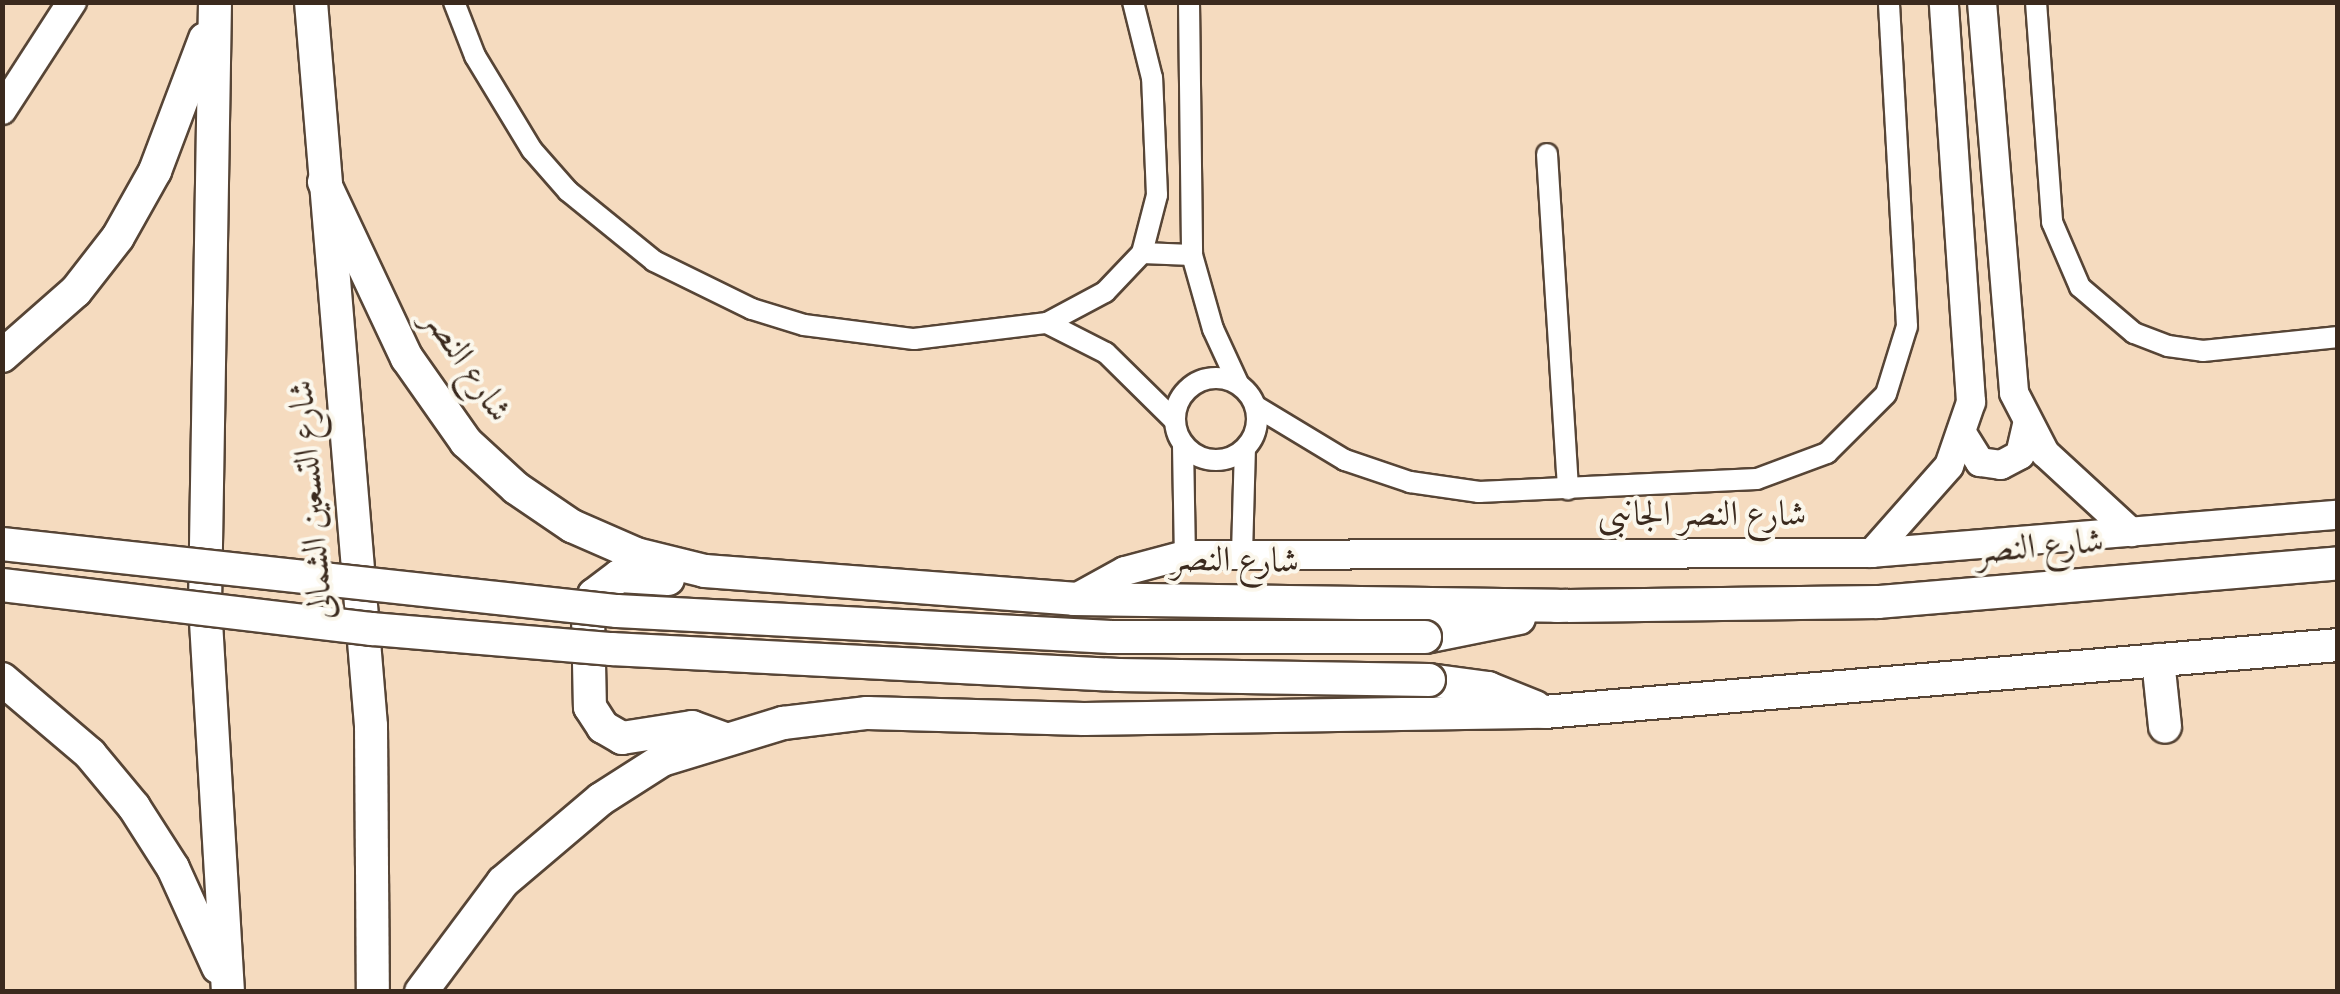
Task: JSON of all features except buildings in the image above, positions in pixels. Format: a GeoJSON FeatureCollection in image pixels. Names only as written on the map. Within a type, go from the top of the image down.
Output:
{"type":"FeatureCollection","features":[{"type":"Feature","properties":{"kind":"main road","name":"شارع التسعين الشمالى"},"geometry":{"type":"LineString","coordinates":[[311,2],[371,726],[373,992]]}},
{"type":"Feature","properties":{"kind":"main road"},"geometry":{"type":"LineString","coordinates":[[2,356],[76,291],[118,237],[155,171],[215,7]]}},
{"type":"Feature","properties":{"kind":"main road"},"geometry":{"type":"LineString","coordinates":[[215,7],[205,605],[228,991]]}},
{"type":"Feature","properties":{"kind":"main road","name":"شارع النصر"},"geometry":{"type":"LineString","coordinates":[[324,182],[356,261],[424,388],[490,466],[544,508],[603,541],[670,564],[740,575],[1074,599],[1557,606],[1878,602],[2338,563]]}},
{"type":"Feature","properties":{"kind":"main road"},"geometry":{"type":"LineString","coordinates":[[2,544],[370,589],[864,627],[1339,642],[1425,638],[1557,606]]}},
{"type":"Feature","properties":{"kind":"main road"},"geometry":{"type":"LineString","coordinates":[[723,738],[692,727],[634,739],[604,727],[587,696],[588,615],[600,587],[618,576],[712,584],[740,575]]}},
{"type":"Feature","properties":{"kind":"main road"},"geometry":{"type":"LineString","coordinates":[[2,584],[372,630],[611,649],[1118,675],[1429,680],[1488,688],[1544,712]]}},
{"type":"Feature","properties":{"kind":"main road"},"geometry":{"type":"LineString","coordinates":[[420,992],[474,914],[544,845],[635,776],[723,738],[866,713],[1084,718],[1544,712],[2338,645]]}},
{"type":"Feature","properties":{"kind":"main road"},"geometry":{"type":"LineString","coordinates":[[2158,660],[2165,727]]}},
{"type":"Feature","properties":{"kind":"main road"},"geometry":{"type":"LineString","coordinates":[[2,679],[90,754],[134,808],[173,868],[228,991]]}},
{"type":"Feature","properties":{"kind":"street"},"geometry":{"type":"LineString","coordinates":[[2,110],[72,2]]}},
{"type":"Feature","properties":{"kind":"street"},"geometry":{"type":"LineString","coordinates":[[454,2],[501,104],[568,191],[654,261],[701,288],[752,310],[859,335],[969,337],[1047,324],[1105,292],[1142,253],[1157,195],[1152,78],[1133,2]]}},
{"type":"Feature","properties":{"kind":"street"},"geometry":{"type":"LineString","coordinates":[[1189,2],[1192,255],[1213,329],[1238,382],[1257,407],[1330,452],[1410,482],[1478,492],[1780,474],[1845,440],[1886,394],[1907,326],[1890,2]]}},
{"type":"Feature","properties":{"kind":"street"},"geometry":{"type":"LineString","coordinates":[[1872,553],[1930,494],[1963,435],[1973,368],[1944,2]]}},
{"type":"Feature","properties":{"kind":"street"},"geometry":{"type":"LineString","coordinates":[[1982,2],[2007,360],[2028,424],[2066,478],[2130,532]]}},
{"type":"Feature","properties":{"kind":"street"},"geometry":{"type":"LineString","coordinates":[[2036,2],[2052,222],[2080,287],[2134,334],[2168,346],[2203,352],[2338,337]]}},
{"type":"Feature","properties":{"kind":"street"},"geometry":{"type":"LineString","coordinates":[[1547,154],[1568,489]]}},
{"type":"Feature","properties":{"kind":"street"},"geometry":{"type":"LineString","coordinates":[[1142,253],[1192,255]]}},
{"type":"Feature","properties":{"kind":"street"},"geometry":{"type":"LineString","coordinates":[[1047,324],[1106,353],[1174,420],[1184,445],[1186,556]]}},
{"type":"Feature","properties":{"kind":"street"},"geometry":{"type":"LineString","coordinates":[[1174,420],[1188,388],[1204,379],[1238,382]]}},
{"type":"Feature","properties":{"kind":"street"},"geometry":{"type":"LineString","coordinates":[[1184,445],[1213,460],[1245,449],[1254,437],[1257,407]]}},
{"type":"Feature","properties":{"kind":"street"},"geometry":{"type":"LineString","coordinates":[[1963,435],[1980,462],[2001,465],[2020,455],[2028,424]]}},
{"type":"Feature","properties":{"kind":"street"},"geometry":{"type":"LineString","coordinates":[[1242,554],[1245,449]]}},
{"type":"Feature","properties":{"kind":"street","name":"شارع النصر الجانبى"},"geometry":{"type":"LineString","coordinates":[[1074,599],[1125,571],[1186,556],[1872,553],[2338,515]]}}]}
